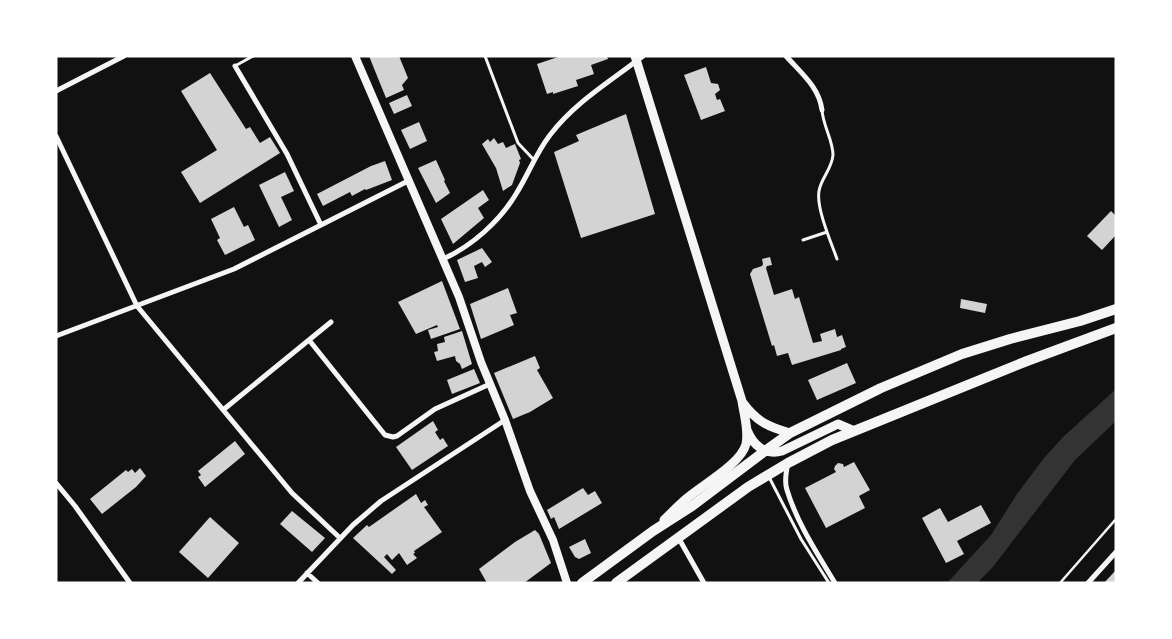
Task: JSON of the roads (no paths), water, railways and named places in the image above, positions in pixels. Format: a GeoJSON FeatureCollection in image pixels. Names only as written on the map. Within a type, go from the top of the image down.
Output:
{"type":"FeatureCollection","features":[{"type":"Feature","properties":{"kind":"main road"},"geometry":{"type":"LineString","coordinates":[[638,58],[710,304],[742,401],[746,428],[746,443],[739,455],[727,467],[686,499],[653,531]]}},
{"type":"Feature","properties":{"kind":"main road"},"geometry":{"type":"LineString","coordinates":[[582,583],[790,434],[881,388],[962,354],[1116,309]]}},
{"type":"Feature","properties":{"kind":"main road"},"geometry":{"type":"LineString","coordinates":[[616,583],[722,504],[788,463],[852,430],[1116,328]]}},
{"type":"Feature","properties":{"kind":"main road"},"geometry":{"type":"LineString","coordinates":[[742,401],[764,424],[790,434]]}},
{"type":"Feature","properties":{"kind":"main road"},"geometry":{"type":"LineString","coordinates":[[746,428],[754,443],[765,451],[772,453],[782,451],[838,424],[852,430]]}},
{"type":"Feature","properties":{"kind":"street"},"geometry":{"type":"LineString","coordinates":[[56,90],[124,56]]}},
{"type":"Feature","properties":{"kind":"street"},"geometry":{"type":"LineString","coordinates":[[355,56],[408,181],[444,259],[530,491],[553,540],[567,583]]}},
{"type":"Feature","properties":{"kind":"street"},"geometry":{"type":"LineString","coordinates":[[786,56],[813,86],[820,100],[822,110]]}},
{"type":"Feature","properties":{"kind":"street"},"geometry":{"type":"LineString","coordinates":[[444,259],[471,244],[497,218],[516,194],[550,135],[566,116],[638,58]]}},
{"type":"Feature","properties":{"kind":"street"},"geometry":{"type":"LineString","coordinates":[[235,66],[287,154],[321,224]]}},
{"type":"Feature","properties":{"kind":"street"},"geometry":{"type":"LineString","coordinates":[[56,136],[137,306],[292,493],[340,538]]}},
{"type":"Feature","properties":{"kind":"street"},"geometry":{"type":"LineString","coordinates":[[56,336],[234,269],[408,181]]}},
{"type":"Feature","properties":{"kind":"street"},"geometry":{"type":"LineString","coordinates":[[222,410],[331,322]]}},
{"type":"Feature","properties":{"kind":"street"},"geometry":{"type":"LineString","coordinates":[[309,340],[385,435],[389,437],[398,436],[435,409],[490,384]]}},
{"type":"Feature","properties":{"kind":"street"},"geometry":{"type":"LineString","coordinates":[[298,583],[353,525],[381,501],[505,420]]}},
{"type":"Feature","properties":{"kind":"street"},"geometry":{"type":"LineString","coordinates":[[788,463],[786,490],[799,520],[835,583]]}},
{"type":"Feature","properties":{"kind":"street"},"geometry":{"type":"LineString","coordinates":[[56,483],[75,506],[130,583]]}},
{"type":"Feature","properties":{"kind":"street"},"geometry":{"type":"LineString","coordinates":[[678,537],[704,583]]}},
{"type":"Feature","properties":{"kind":"street"},"geometry":{"type":"LineString","coordinates":[[1088,583],[1116,552]]}},
{"type":"Feature","properties":{"kind":"street"},"geometry":{"type":"LineString","coordinates":[[307,573],[318,583]]}},
{"type":"Feature","properties":{"kind":"lane"},"geometry":{"type":"LineString","coordinates":[[235,66],[253,56]]}},
{"type":"Feature","properties":{"kind":"lane"},"geometry":{"type":"LineString","coordinates":[[485,56],[518,143],[534,161]]}},
{"type":"Feature","properties":{"kind":"lane"},"geometry":{"type":"LineString","coordinates":[[822,110],[832,150],[832,163],[819,191],[820,205],[837,259]]}},
{"type":"Feature","properties":{"kind":"lane"},"geometry":{"type":"LineString","coordinates":[[803,240],[827,232]]}},
{"type":"Feature","properties":{"kind":"lane"},"geometry":{"type":"LineString","coordinates":[[768,475],[801,539],[829,583]]}}]}
